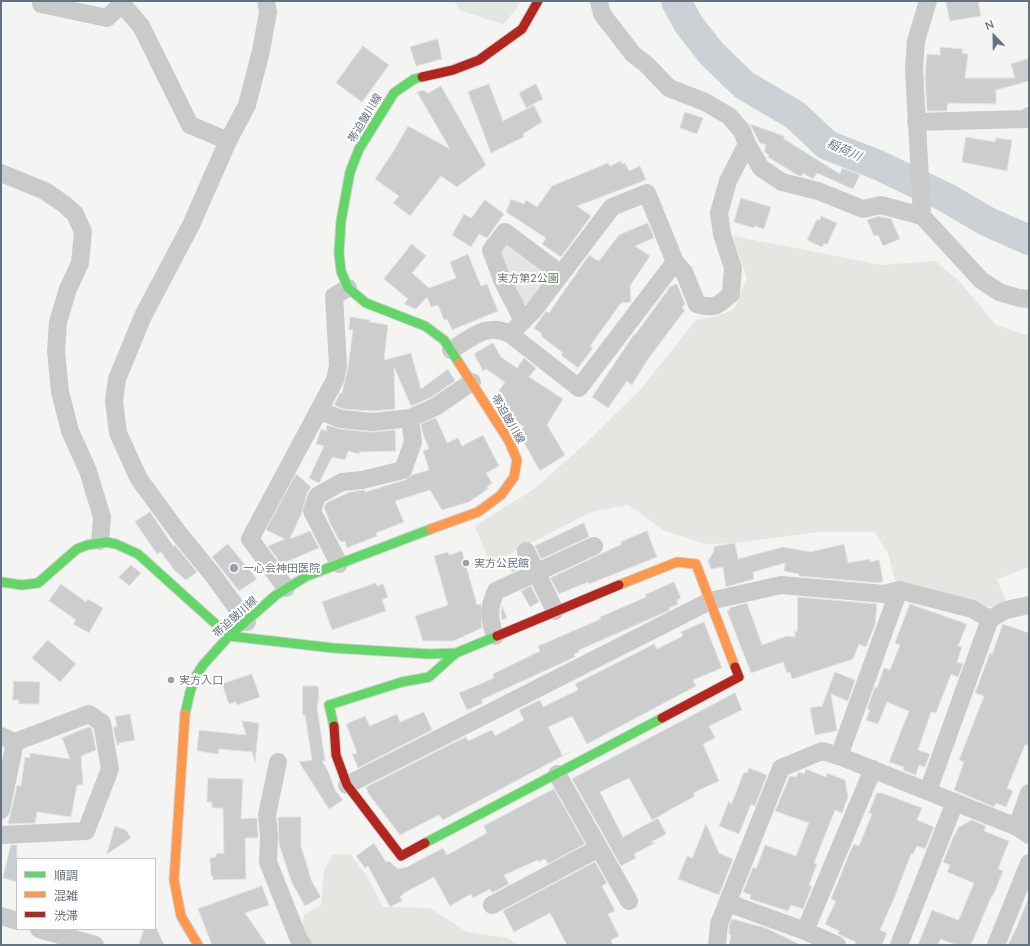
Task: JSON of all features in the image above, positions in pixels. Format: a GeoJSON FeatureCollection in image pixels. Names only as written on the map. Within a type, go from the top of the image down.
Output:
{"type":"FeatureCollection","features":[{"type":"Feature","properties":{"kind":"street"},"geometry":{"type":"LineString","coordinates":[[247,622],[212,574],[180,535],[139,478],[118,433],[114,401],[117,379],[123,361],[143,316],[191,224],[228,141],[247,105],[268,12],[266,1]]}},
{"type":"Feature","properties":{"kind":"street","name":"帯迫皷川線"},"geometry":{"type":"LineString","coordinates":[[198,945],[182,916],[177,900],[174,880],[185,712],[196,676],[203,665],[229,636],[286,588],[307,576],[478,512],[501,495],[514,477],[516,460],[509,441],[444,340],[425,326],[366,303],[348,288],[341,271],[339,253],[340,221],[350,172],[360,149],[394,93],[414,79],[453,70],[479,60],[522,28],[538,1]]}},
{"type":"Feature","properties":{"kind":"street"},"geometry":{"type":"LineString","coordinates":[[599,1],[602,14],[633,54],[647,65],[669,88],[705,102],[729,116],[742,131],[747,144],[761,168],[782,182],[818,191],[863,209],[881,205],[922,212]]}},
{"type":"Feature","properties":{"kind":"street"},"geometry":{"type":"LineString","coordinates":[[928,1],[916,41],[914,69],[922,212],[981,280],[999,292],[1019,298],[1029,298]]}},
{"type":"Feature","properties":{"kind":"street"},"geometry":{"type":"LineString","coordinates":[[41,4],[107,18],[122,4],[141,26],[190,126],[228,141]]}},
{"type":"Feature","properties":{"kind":"street"},"geometry":{"type":"LineString","coordinates":[[916,122],[1025,119],[1029,116]]}},
{"type":"Feature","properties":{"kind":"street"},"geometry":{"type":"LineString","coordinates":[[510,334],[533,311],[612,207],[648,193],[675,262],[684,272],[697,304],[710,307],[722,302],[731,294],[733,268],[722,234],[719,213],[728,181],[747,144]]}},
{"type":"Feature","properties":{"kind":"street"},"geometry":{"type":"LineString","coordinates":[[1,173],[45,191],[64,204],[75,214],[83,232],[80,263],[68,289],[58,322],[56,351],[60,392],[70,431],[88,471],[101,512],[100,542]]}},
{"type":"Feature","properties":{"kind":"street"},"geometry":{"type":"LineString","coordinates":[[523,322],[502,280],[490,250],[505,232],[561,274]]}},
{"type":"Feature","properties":{"kind":"street"},"geometry":{"type":"LineString","coordinates":[[451,350],[486,330],[499,329],[510,334],[579,388],[675,262]]}},
{"type":"Feature","properties":{"kind":"street"},"geometry":{"type":"LineString","coordinates":[[286,588],[250,539],[320,411],[335,380],[338,365],[334,296],[348,288]]}},
{"type":"Feature","properties":{"kind":"street"},"geometry":{"type":"LineString","coordinates":[[320,411],[341,419],[372,422],[410,418],[435,407],[472,382]]}},
{"type":"Feature","properties":{"kind":"street"},"geometry":{"type":"LineString","coordinates":[[339,564],[312,511],[318,496],[342,482],[362,480],[403,470],[413,442],[410,418]]}},
{"type":"Feature","properties":{"kind":"street"},"geometry":{"type":"LineString","coordinates":[[1,582],[23,585],[36,584],[49,576],[77,549],[100,542],[121,545],[138,554],[229,636],[333,648],[429,654],[456,653]]}},
{"type":"Feature","properties":{"kind":"street"},"geometry":{"type":"LineString","coordinates":[[495,636],[490,622],[490,604],[496,591],[594,546]]}},
{"type":"Feature","properties":{"kind":"street"},"geometry":{"type":"LineString","coordinates":[[526,551],[554,610]]}},
{"type":"Feature","properties":{"kind":"street"},"geometry":{"type":"LineString","coordinates":[[677,562],[696,564],[739,677],[402,856],[348,785],[336,755],[334,728],[329,704],[402,682],[429,677],[456,653],[554,610],[677,562]]}},
{"type":"Feature","properties":{"kind":"street"},"geometry":{"type":"LineString","coordinates":[[348,785],[710,600],[781,584],[884,594],[899,590],[972,609],[990,619]]}},
{"type":"Feature","properties":{"kind":"street"},"geometry":{"type":"LineString","coordinates":[[839,756],[899,590]]}},
{"type":"Feature","properties":{"kind":"street"},"geometry":{"type":"LineString","coordinates":[[928,791],[990,619],[1006,610],[1029,605]]}},
{"type":"Feature","properties":{"kind":"street"},"geometry":{"type":"LineString","coordinates":[[1,810],[8,739],[89,714],[102,723],[110,769],[86,831],[1,835]]}},
{"type":"Feature","properties":{"kind":"street"},"geometry":{"type":"LineString","coordinates":[[717,945],[719,924],[780,768],[822,751],[873,769],[1023,831],[1029,793]]}},
{"type":"Feature","properties":{"kind":"street"},"geometry":{"type":"LineString","coordinates":[[278,762],[266,816],[269,836],[268,862],[299,940],[303,945]]}},
{"type":"Feature","properties":{"kind":"street"},"geometry":{"type":"LineString","coordinates":[[805,931],[873,769]]}},
{"type":"Feature","properties":{"kind":"street"},"geometry":{"type":"LineString","coordinates":[[557,774],[629,901]]}},
{"type":"Feature","properties":{"kind":"street"},"geometry":{"type":"LineString","coordinates":[[898,945],[955,802]]}},
{"type":"Feature","properties":{"kind":"street"},"geometry":{"type":"LineString","coordinates":[[492,904],[599,848]]}},
{"type":"Feature","properties":{"kind":"street"},"geometry":{"type":"LineString","coordinates":[[996,945],[1029,863]]}},
{"type":"Feature","properties":{"kind":"street"},"geometry":{"type":"LineString","coordinates":[[728,903],[805,931],[837,945]]}},
{"type":"Feature","properties":{"kind":"street"},"geometry":{"type":"LineString","coordinates":[[1,916],[16,921]]}},
{"type":"Feature","properties":{"kind":"street"},"geometry":{"type":"LineString","coordinates":[[43,935],[95,945]]}},
{"type":"Feature","properties":{"kind":"green space"},"geometry":{"type":"Polygon","coordinates":[[[454,1],[520,1],[517,8],[503,24],[461,11],[454,1]]]}},
{"type":"Feature","properties":{"kind":"green space"},"geometry":{"type":"Polygon","coordinates":[[[733,236],[882,265],[935,261],[959,281],[996,325],[1026,335],[1029,334],[1029,567],[997,579],[1007,603],[990,607],[895,580],[888,553],[874,532],[818,532],[735,543],[706,544],[665,531],[628,505],[591,512],[490,564],[475,526],[534,489],[583,446],[641,389],[696,320],[715,317],[734,309],[747,279],[733,236]]]}},
{"type":"Feature","properties":{"kind":"green space","name":"実方第2公園"},"geometry":{"type":"Polygon","coordinates":[[[510,243],[546,271],[549,278],[530,305],[519,302],[498,251],[503,244],[510,243]]]}},
{"type":"Feature","properties":{"kind":"green space"},"geometry":{"type":"Polygon","coordinates":[[[350,854],[367,876],[383,907],[430,908],[467,932],[508,938],[518,945],[313,945],[302,929],[304,915],[321,905],[324,871],[332,855],[350,854]]]}},
{"type":"Feature","properties":{"kind":"building"},"geometry":{"type":"Polygon","coordinates":[[[946,1],[978,1],[981,16],[950,21],[946,1]]]}},
{"type":"Feature","properties":{"kind":"building"},"geometry":{"type":"Polygon","coordinates":[[[438,39],[442,59],[416,66],[410,47],[438,39]]]}},
{"type":"Feature","properties":{"kind":"building"},"geometry":{"type":"Polygon","coordinates":[[[363,46],[389,65],[362,102],[336,83],[363,46]]]}},
{"type":"Feature","properties":{"kind":"building"},"geometry":{"type":"Polygon","coordinates":[[[940,47],[963,49],[962,53],[968,54],[965,78],[1015,78],[1011,64],[1029,58],[1029,81],[996,90],[996,104],[949,103],[947,105],[947,111],[927,111],[925,76],[927,54],[940,55],[940,47]]]}},
{"type":"Feature","properties":{"kind":"building"},"geometry":{"type":"Polygon","coordinates":[[[489,84],[503,121],[534,105],[542,122],[523,134],[524,137],[491,153],[468,92],[489,84]]]}},
{"type":"Feature","properties":{"kind":"building"},"geometry":{"type":"Polygon","coordinates":[[[536,84],[543,99],[526,108],[519,93],[536,84]]]}},
{"type":"Feature","properties":{"kind":"building"},"geometry":{"type":"Polygon","coordinates":[[[441,86],[486,165],[457,187],[441,176],[410,216],[393,203],[399,196],[375,179],[408,126],[450,149],[417,92],[423,90],[428,93],[441,86]]]}},
{"type":"Feature","properties":{"kind":"building"},"geometry":{"type":"Polygon","coordinates":[[[685,112],[703,118],[697,134],[680,128],[685,112]]]}},
{"type":"Feature","properties":{"kind":"building"},"geometry":{"type":"Polygon","coordinates":[[[750,124],[784,136],[784,139],[840,174],[842,168],[860,175],[853,189],[817,173],[813,179],[803,173],[802,176],[797,175],[768,157],[769,155],[764,152],[766,145],[760,143],[750,124]]]}},
{"type":"Feature","properties":{"kind":"building"},"geometry":{"type":"Polygon","coordinates":[[[966,137],[995,142],[996,138],[1012,140],[1007,171],[962,162],[966,137]]]}},
{"type":"Feature","properties":{"kind":"building"},"geometry":{"type":"Polygon","coordinates":[[[621,161],[622,164],[625,163],[629,171],[640,166],[646,180],[577,206],[591,216],[561,257],[542,244],[546,238],[506,212],[511,199],[524,204],[526,200],[537,207],[552,186],[608,163],[610,166],[621,161]]]}},
{"type":"Feature","properties":{"kind":"building"},"geometry":{"type":"Polygon","coordinates":[[[741,198],[771,207],[764,229],[755,226],[754,228],[734,222],[741,198]]]}},
{"type":"Feature","properties":{"kind":"building"},"geometry":{"type":"Polygon","coordinates":[[[485,200],[504,214],[487,238],[479,234],[471,247],[452,235],[464,214],[471,218],[485,200]]]}},
{"type":"Feature","properties":{"kind":"building"},"geometry":{"type":"Polygon","coordinates":[[[821,216],[837,223],[827,245],[824,243],[822,247],[807,240],[817,219],[820,220],[821,216]]]}},
{"type":"Feature","properties":{"kind":"building"},"geometry":{"type":"Polygon","coordinates":[[[881,216],[881,218],[884,217],[891,219],[900,239],[883,246],[878,235],[874,236],[867,220],[881,216]]]}},
{"type":"Feature","properties":{"kind":"building"},"geometry":{"type":"Polygon","coordinates":[[[648,223],[654,238],[635,246],[650,256],[630,286],[631,302],[621,303],[590,346],[593,348],[578,368],[561,355],[563,353],[541,336],[542,334],[534,328],[546,311],[549,313],[589,255],[599,261],[619,235],[648,223]]]}},
{"type":"Feature","properties":{"kind":"building"},"geometry":{"type":"Polygon","coordinates":[[[412,244],[426,256],[412,273],[429,288],[456,278],[450,262],[468,254],[481,286],[487,284],[498,311],[452,330],[447,319],[444,320],[438,305],[431,307],[427,297],[416,309],[404,304],[408,299],[384,279],[412,244]]]}},
{"type":"Feature","properties":{"kind":"building"},"geometry":{"type":"Polygon","coordinates":[[[677,284],[685,304],[682,308],[685,310],[648,359],[632,385],[627,381],[608,408],[592,397],[635,333],[635,335],[670,287],[677,284]]]}},
{"type":"Feature","properties":{"kind":"building"},"geometry":{"type":"Polygon","coordinates":[[[350,317],[388,325],[384,360],[411,353],[421,389],[448,369],[455,381],[430,398],[411,406],[394,367],[395,409],[372,411],[343,409],[334,405],[340,393],[342,393],[348,367],[353,330],[349,330],[350,317]]]}},
{"type":"Feature","properties":{"kind":"building"},"geometry":{"type":"Polygon","coordinates":[[[493,343],[501,357],[517,368],[524,358],[536,368],[529,377],[563,399],[547,425],[565,455],[540,471],[518,432],[524,427],[507,415],[507,412],[501,405],[502,403],[495,396],[505,382],[486,369],[483,371],[474,354],[493,343]]]}},
{"type":"Feature","properties":{"kind":"building"},"geometry":{"type":"Polygon","coordinates":[[[436,418],[447,443],[458,438],[462,446],[483,435],[499,466],[486,473],[492,483],[487,487],[488,489],[469,502],[442,510],[430,490],[395,501],[404,522],[376,533],[377,536],[347,548],[345,541],[341,542],[339,540],[330,523],[324,507],[326,503],[350,492],[364,490],[365,492],[405,480],[412,475],[429,470],[423,451],[429,449],[421,424],[436,418]]]}},
{"type":"Feature","properties":{"kind":"building"},"geometry":{"type":"Polygon","coordinates":[[[327,425],[340,429],[371,432],[395,430],[396,451],[359,452],[359,454],[348,451],[345,460],[332,457],[319,483],[309,478],[324,446],[316,444],[321,429],[326,431],[327,425]]]}},
{"type":"Feature","properties":{"kind":"building"},"geometry":{"type":"Polygon","coordinates":[[[296,474],[311,487],[307,493],[302,512],[290,539],[310,531],[319,548],[281,564],[268,546],[285,539],[266,530],[296,474]]]}},
{"type":"Feature","properties":{"kind":"building"},"geometry":{"type":"Polygon","coordinates":[[[150,512],[174,547],[175,545],[197,572],[186,580],[175,571],[161,552],[157,554],[135,522],[150,512]]]}},
{"type":"Feature","properties":{"kind":"building"},"geometry":{"type":"Polygon","coordinates":[[[584,523],[589,537],[541,559],[535,546],[584,523]]]}},
{"type":"Feature","properties":{"kind":"building"},"geometry":{"type":"Polygon","coordinates":[[[647,531],[657,557],[589,584],[588,582],[559,594],[550,578],[622,544],[621,542],[647,531]]]}},
{"type":"Feature","properties":{"kind":"building"},"geometry":{"type":"Polygon","coordinates":[[[735,543],[738,559],[783,547],[810,552],[844,544],[848,563],[870,559],[870,562],[879,560],[883,581],[879,583],[799,576],[799,574],[784,571],[785,563],[753,572],[754,579],[726,587],[723,567],[711,569],[708,561],[714,551],[714,547],[735,543]]]}},
{"type":"Feature","properties":{"kind":"building","name":"一心会神田医院"},"geometry":{"type":"Polygon","coordinates":[[[228,544],[257,579],[239,591],[212,557],[228,544]]]}},
{"type":"Feature","properties":{"kind":"building"},"geometry":{"type":"Polygon","coordinates":[[[462,551],[477,605],[481,604],[482,628],[453,641],[423,641],[415,616],[448,605],[434,556],[448,552],[449,555],[462,551]]]}},
{"type":"Feature","properties":{"kind":"building"},"geometry":{"type":"Polygon","coordinates":[[[517,556],[522,567],[512,572],[505,560],[517,556]]]}},
{"type":"Feature","properties":{"kind":"building"},"geometry":{"type":"Polygon","coordinates":[[[131,565],[141,573],[129,586],[119,577],[131,565]]]}},
{"type":"Feature","properties":{"kind":"building"},"geometry":{"type":"Polygon","coordinates":[[[674,582],[681,598],[677,600],[678,604],[669,608],[670,610],[579,650],[579,652],[574,654],[575,657],[481,700],[483,703],[467,710],[459,693],[494,678],[493,674],[540,651],[538,646],[601,619],[600,617],[646,597],[645,595],[674,582]]]}},
{"type":"Feature","properties":{"kind":"building"},"geometry":{"type":"Polygon","coordinates":[[[376,583],[377,586],[383,584],[388,597],[382,600],[386,611],[332,630],[322,602],[376,583]]]}},
{"type":"Feature","properties":{"kind":"building"},"geometry":{"type":"Polygon","coordinates":[[[61,584],[86,602],[88,599],[103,608],[89,633],[73,624],[76,620],[49,601],[61,584]]]}},
{"type":"Feature","properties":{"kind":"building"},"geometry":{"type":"Polygon","coordinates":[[[531,586],[539,602],[530,607],[521,591],[531,586]]]}},
{"type":"Feature","properties":{"kind":"building"},"geometry":{"type":"Polygon","coordinates":[[[798,597],[877,604],[875,625],[866,647],[859,644],[853,659],[792,679],[790,672],[787,673],[783,662],[751,673],[727,611],[730,610],[729,608],[747,603],[762,645],[787,636],[795,637],[795,631],[797,632],[798,597]]]}},
{"type":"Feature","properties":{"kind":"building"},"geometry":{"type":"Polygon","coordinates":[[[910,604],[967,624],[958,646],[962,647],[957,662],[963,664],[958,677],[951,674],[936,713],[931,712],[918,750],[930,754],[925,767],[919,765],[916,775],[903,770],[904,767],[889,762],[909,711],[887,702],[878,724],[866,720],[870,710],[867,709],[875,687],[877,688],[884,668],[890,670],[900,645],[895,643],[910,604]]]}},
{"type":"Feature","properties":{"kind":"building"},"geometry":{"type":"Polygon","coordinates":[[[502,606],[507,618],[502,620],[501,613],[502,606]]]}},
{"type":"Feature","properties":{"kind":"building"},"geometry":{"type":"Polygon","coordinates":[[[704,622],[722,668],[693,680],[696,686],[587,744],[572,716],[548,727],[563,756],[443,820],[439,815],[400,835],[368,793],[366,787],[466,737],[468,741],[492,730],[495,736],[524,720],[519,710],[540,700],[543,707],[578,690],[575,684],[654,644],[657,649],[683,636],[681,632],[704,622]]]}},
{"type":"Feature","properties":{"kind":"building"},"geometry":{"type":"Polygon","coordinates":[[[1003,624],[1029,633],[1029,746],[1025,745],[1007,788],[1013,791],[1006,807],[996,803],[994,807],[954,790],[964,762],[959,760],[984,696],[975,693],[1003,624]]]}},
{"type":"Feature","properties":{"kind":"building"},"geometry":{"type":"Polygon","coordinates":[[[48,640],[76,664],[60,682],[32,658],[48,640]]]}},
{"type":"Feature","properties":{"kind":"building"},"geometry":{"type":"Polygon","coordinates":[[[835,672],[855,680],[848,701],[831,694],[837,731],[815,735],[810,708],[822,706],[835,672]]]}},
{"type":"Feature","properties":{"kind":"building"},"geometry":{"type":"Polygon","coordinates":[[[252,674],[260,697],[237,705],[236,702],[229,704],[222,684],[252,674]]]}},
{"type":"Feature","properties":{"kind":"building"},"geometry":{"type":"Polygon","coordinates":[[[14,681],[40,682],[39,704],[19,704],[19,700],[13,700],[14,681]]]}},
{"type":"Feature","properties":{"kind":"building"},"geometry":{"type":"Polygon","coordinates":[[[303,686],[318,686],[319,697],[317,707],[325,761],[322,761],[328,771],[335,790],[343,800],[329,809],[299,762],[312,760],[305,715],[303,715],[303,686]]]}},
{"type":"Feature","properties":{"kind":"building"},"geometry":{"type":"Polygon","coordinates":[[[735,693],[742,710],[709,726],[715,738],[703,744],[719,781],[693,793],[695,796],[652,820],[629,778],[600,792],[623,837],[658,818],[666,834],[651,842],[655,843],[634,854],[636,858],[621,866],[572,779],[735,693]]]}},
{"type":"Feature","properties":{"kind":"building"},"geometry":{"type":"Polygon","coordinates":[[[424,712],[432,730],[358,768],[352,754],[357,753],[346,724],[365,716],[370,726],[397,714],[400,722],[424,712]]]}},
{"type":"Feature","properties":{"kind":"building"},"geometry":{"type":"Polygon","coordinates":[[[130,714],[135,740],[119,743],[119,745],[117,745],[113,727],[117,727],[115,717],[130,714]]]}},
{"type":"Feature","properties":{"kind":"building"},"geometry":{"type":"Polygon","coordinates":[[[242,721],[259,723],[255,762],[252,752],[219,749],[218,754],[197,751],[199,730],[246,735],[242,721]]]}},
{"type":"Feature","properties":{"kind":"building"},"geometry":{"type":"Polygon","coordinates":[[[89,727],[92,729],[96,750],[81,756],[83,785],[77,785],[71,817],[37,812],[35,823],[8,824],[17,785],[21,786],[25,757],[30,758],[30,753],[70,759],[62,738],[89,727]]]}},
{"type":"Feature","properties":{"kind":"building"},"geometry":{"type":"Polygon","coordinates":[[[749,768],[767,775],[755,806],[751,804],[739,834],[719,826],[729,801],[731,805],[744,772],[747,773],[749,768]]]}},
{"type":"Feature","properties":{"kind":"building"},"geometry":{"type":"Polygon","coordinates":[[[806,769],[826,777],[827,773],[845,780],[848,797],[842,813],[835,810],[814,863],[817,864],[809,885],[812,886],[803,909],[791,905],[788,911],[750,899],[751,895],[743,892],[753,867],[756,869],[765,845],[796,856],[809,823],[775,811],[790,776],[796,777],[799,772],[804,774],[806,769]]]}},
{"type":"Feature","properties":{"kind":"building"},"geometry":{"type":"Polygon","coordinates":[[[208,778],[243,779],[241,819],[257,818],[258,836],[258,838],[245,838],[246,879],[213,880],[213,876],[211,876],[210,858],[216,857],[216,854],[224,853],[223,808],[212,808],[212,802],[207,802],[208,778]]]}},
{"type":"Feature","properties":{"kind":"building"},"geometry":{"type":"Polygon","coordinates":[[[554,789],[585,844],[548,864],[545,859],[539,862],[538,860],[504,875],[509,884],[492,893],[490,889],[473,898],[471,894],[450,906],[434,877],[404,893],[400,897],[402,901],[390,907],[368,866],[365,868],[356,856],[374,843],[386,862],[389,861],[398,869],[407,867],[443,848],[447,855],[487,833],[484,826],[554,789]]]}},
{"type":"Feature","properties":{"kind":"building"},"geometry":{"type":"Polygon","coordinates":[[[877,793],[882,793],[922,808],[917,820],[934,827],[925,849],[917,846],[913,854],[911,854],[880,930],[887,933],[882,945],[854,945],[856,942],[838,934],[839,931],[825,924],[836,901],[831,899],[854,844],[859,846],[872,814],[869,813],[877,793]]]}},
{"type":"Feature","properties":{"kind":"building"},"geometry":{"type":"Polygon","coordinates":[[[301,817],[301,846],[312,882],[321,897],[305,906],[292,883],[279,844],[278,818],[301,817]]]}},
{"type":"Feature","properties":{"kind":"building"},"geometry":{"type":"Polygon","coordinates":[[[972,820],[986,826],[984,831],[1009,841],[998,869],[1003,871],[993,896],[992,895],[971,945],[957,945],[940,939],[938,945],[918,945],[932,910],[958,920],[960,917],[974,883],[947,872],[950,865],[943,862],[958,828],[972,820]]]}},
{"type":"Feature","properties":{"kind":"building"},"geometry":{"type":"Polygon","coordinates":[[[706,824],[719,853],[733,859],[719,895],[678,879],[687,856],[692,858],[706,824]]]}},
{"type":"Feature","properties":{"kind":"building"},"geometry":{"type":"Polygon","coordinates":[[[115,826],[126,830],[131,838],[107,854],[115,826]]]}},
{"type":"Feature","properties":{"kind":"building"},"geometry":{"type":"Polygon","coordinates":[[[11,845],[17,845],[16,882],[3,878],[11,845]]]}},
{"type":"Feature","properties":{"kind":"building"},"geometry":{"type":"Polygon","coordinates":[[[595,862],[607,883],[602,886],[615,911],[608,914],[619,936],[611,940],[613,945],[567,945],[550,913],[514,932],[503,911],[595,862]]]}},
{"type":"Feature","properties":{"kind":"building"},"geometry":{"type":"Polygon","coordinates":[[[262,886],[269,905],[245,913],[267,945],[212,945],[198,909],[262,886]]]}},
{"type":"Feature","properties":{"kind":"building"},"geometry":{"type":"Polygon","coordinates":[[[1029,897],[1029,945],[1008,945],[1016,929],[1029,897]]]}},
{"type":"Feature","properties":{"kind":"building"},"geometry":{"type":"Polygon","coordinates":[[[732,919],[766,928],[801,945],[729,945],[731,935],[729,934],[729,926],[732,919]]]}},
{"type":"Feature","properties":{"kind":"building"},"geometry":{"type":"Polygon","coordinates":[[[157,929],[164,945],[139,945],[144,930],[157,929]]]}},
{"type":"Feature","properties":{"kind":"waterway","name":"稲荷川"},"geometry":{"type":"LineString","coordinates":[[676,1],[689,25],[712,54],[744,85],[795,115],[827,145],[878,165],[947,198],[988,222],[1029,240]]}},
{"type":"Feature","properties":{"kind":"traffic: fast"},"geometry":{"type":"LineString","coordinates":[[422,77],[414,79],[394,93],[359,149],[350,172],[341,221],[339,253],[341,271],[348,288],[366,303],[425,326],[444,340],[459,363]]}},
{"type":"Feature","properties":{"kind":"traffic: fast"},"geometry":{"type":"LineString","coordinates":[[185,714],[190,692],[196,676],[203,665],[229,636],[276,595],[307,576],[431,529]]}},
{"type":"Feature","properties":{"kind":"traffic: fast"},"geometry":{"type":"LineString","coordinates":[[1,582],[22,585],[38,583],[77,549],[87,545],[106,542],[116,544],[138,554],[229,636],[333,648],[429,654],[456,653],[497,636]]}},
{"type":"Feature","properties":{"kind":"traffic: fast"},"geometry":{"type":"LineString","coordinates":[[334,726],[329,705],[402,682],[429,677],[456,653]]}},
{"type":"Feature","properties":{"kind":"traffic: fast"},"geometry":{"type":"LineString","coordinates":[[425,843],[662,718]]}},
{"type":"Feature","properties":{"kind":"traffic: slow"},"geometry":{"type":"LineString","coordinates":[[431,529],[478,512],[501,495],[514,477],[517,460],[509,441],[459,363]]}},
{"type":"Feature","properties":{"kind":"traffic: slow"},"geometry":{"type":"LineString","coordinates":[[619,585],[677,562],[696,564],[735,667]]}},
{"type":"Feature","properties":{"kind":"traffic: slow"},"geometry":{"type":"LineString","coordinates":[[185,714],[174,880],[181,916],[198,945]]}},
{"type":"Feature","properties":{"kind":"traffic: jam"},"geometry":{"type":"LineString","coordinates":[[422,77],[453,70],[479,60],[522,29],[538,1]]}},
{"type":"Feature","properties":{"kind":"traffic: jam"},"geometry":{"type":"LineString","coordinates":[[497,636],[619,585]]}},
{"type":"Feature","properties":{"kind":"traffic: jam"},"geometry":{"type":"LineString","coordinates":[[662,718],[739,677],[735,667]]}},
{"type":"Feature","properties":{"kind":"traffic: jam"},"geometry":{"type":"LineString","coordinates":[[334,726],[336,755],[347,785],[401,856],[425,843]]}},
{"type":"Feature","properties":{"kind":"place","name":"実方公民館"},"geometry":{"type":"Point","coordinates":[466,563]}},
{"type":"Feature","properties":{"kind":"place","name":"一心会神田医院"},"geometry":{"type":"Point","coordinates":[234,568]}},
{"type":"Feature","properties":{"kind":"place","name":"実方入口"},"geometry":{"type":"Point","coordinates":[171,680]}}]}
